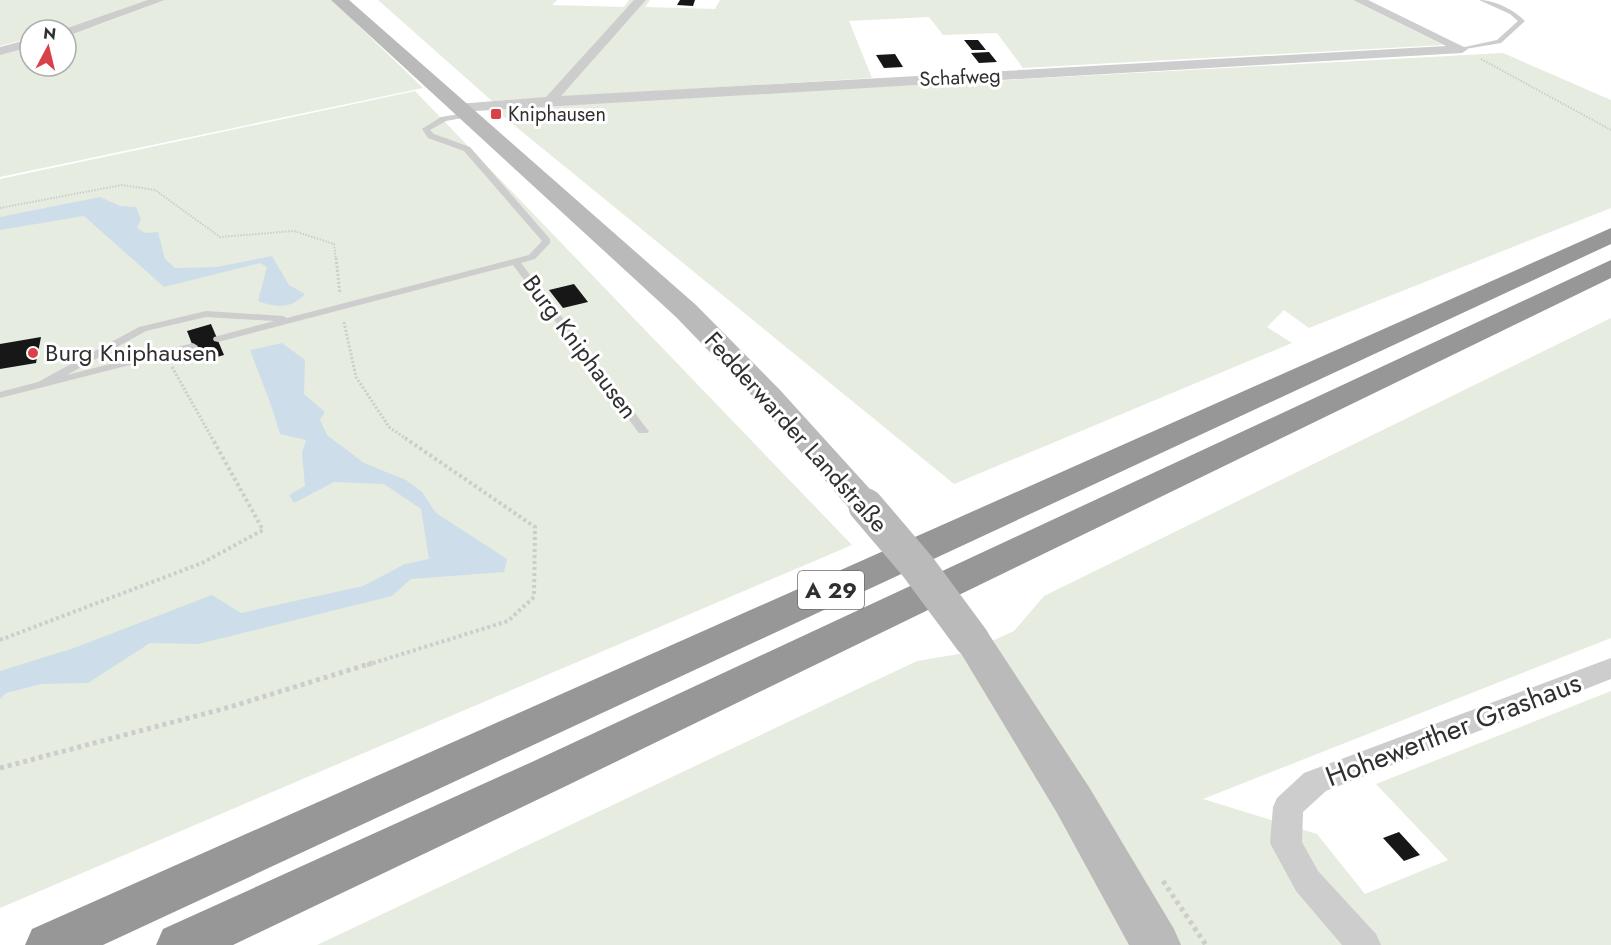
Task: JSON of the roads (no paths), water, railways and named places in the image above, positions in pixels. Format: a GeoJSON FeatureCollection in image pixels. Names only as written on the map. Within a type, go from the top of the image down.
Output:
{"type":"FeatureCollection","features":[{"type":"Feature","properties":{"kind":"highway","name":"A 29"},"geometry":{"type":"LineString","coordinates":[[50,945],[1611,235]]}},
{"type":"Feature","properties":{"kind":"highway","name":"A 29"},"geometry":{"type":"LineString","coordinates":[[181,945],[570,764],[1611,268]]}},
{"type":"Feature","properties":{"kind":"street"},"geometry":{"type":"LineString","coordinates":[[78,28],[159,0]]}},
{"type":"Feature","properties":{"kind":"street","name":"Fedderwarder Landstraße"},"geometry":{"type":"LineString","coordinates":[[339,0],[686,311],[768,396],[866,506],[918,567],[972,640],[1073,800],[1156,945]]}},
{"type":"Feature","properties":{"kind":"street"},"geometry":{"type":"LineString","coordinates":[[550,101],[640,0]]}},
{"type":"Feature","properties":{"kind":"street"},"geometry":{"type":"LineString","coordinates":[[1359,0],[1462,49]]}},
{"type":"Feature","properties":{"kind":"street"},"geometry":{"type":"LineString","coordinates":[[0,51],[18,46]]}},
{"type":"Feature","properties":{"kind":"street","name":"Schafweg"},"geometry":{"type":"LineString","coordinates":[[462,112],[550,101],[1462,49]]}},
{"type":"Feature","properties":{"kind":"street","name":"Hohewerther Grashaus"},"geometry":{"type":"LineString","coordinates":[[1364,945],[1306,881],[1286,843],[1288,807],[1315,782],[1611,668]]}},
{"type":"Feature","properties":{"kind":"lane"},"geometry":{"type":"LineString","coordinates":[[1462,49],[1499,42],[1522,21],[1512,13],[1482,0]]}},
{"type":"Feature","properties":{"kind":"lane","name":"Burg Kniphausen"},"geometry":{"type":"LineString","coordinates":[[218,339],[532,257],[547,241],[467,149],[431,136],[426,129],[462,112]]}},
{"type":"Feature","properties":{"kind":"lane","name":"Burg Kniphausen"},"geometry":{"type":"LineString","coordinates":[[516,262],[643,431]]}},
{"type":"Feature","properties":{"kind":"lane","name":"Burg Kniphausen"},"geometry":{"type":"LineString","coordinates":[[42,384],[143,329],[206,315],[297,320]]}},
{"type":"Feature","properties":{"kind":"lane","name":"Burg Kniphausen"},"geometry":{"type":"LineString","coordinates":[[0,395],[193,346]]}},
{"type":"Feature","properties":{"kind":"water"},"geometry":{"type":"Polygon","coordinates":[[[100,197],[120,206],[136,207],[141,219],[137,228],[145,233],[158,232],[165,259],[175,268],[217,267],[272,256],[289,285],[305,294],[289,305],[283,306],[258,301],[267,267],[260,263],[164,287],[84,216],[0,230],[0,217],[100,197]]]}},
{"type":"Feature","properties":{"kind":"water"},"geometry":{"type":"Polygon","coordinates":[[[282,343],[305,360],[304,394],[325,412],[320,420],[327,435],[364,463],[406,480],[422,492],[436,513],[507,559],[504,572],[411,579],[392,596],[198,644],[150,643],[88,683],[41,684],[6,693],[0,699],[0,671],[74,648],[212,595],[241,613],[363,586],[405,564],[429,559],[421,509],[384,484],[334,482],[294,503],[289,495],[305,486],[302,453],[306,440],[280,434],[250,350],[282,343]]]}},
{"type":"Feature","properties":{"kind":"place","name":"Kniphausen"},"geometry":{"type":"Point","coordinates":[496,114]}},
{"type":"Feature","properties":{"kind":"place","name":"Burg Kniphausen"},"geometry":{"type":"Point","coordinates":[33,353]}}]}
